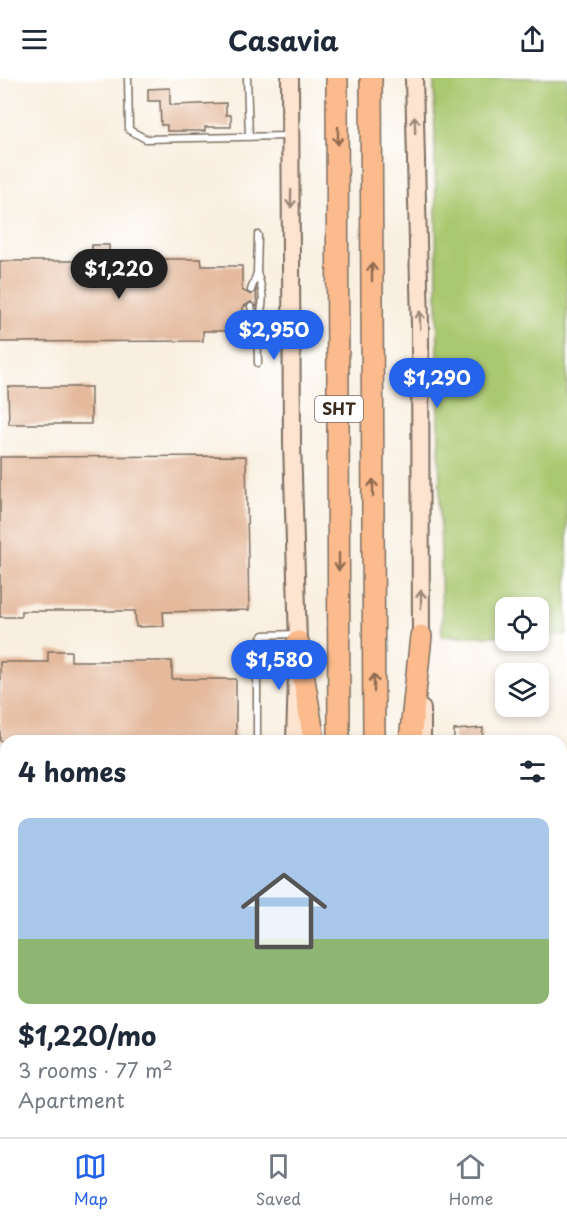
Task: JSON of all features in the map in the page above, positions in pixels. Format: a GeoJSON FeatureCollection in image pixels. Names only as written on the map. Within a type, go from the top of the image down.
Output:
{"type":"FeatureCollection","features":[{"type":"Feature","properties":{"kind":"highway","name":"SHT"},"geometry":{"type":"LineString","coordinates":[[337,78],[339,735]]}},
{"type":"Feature","properties":{"kind":"highway","name":"SHT"},"geometry":{"type":"LineString","coordinates":[[371,78],[374,735]]}},
{"type":"Feature","properties":{"kind":"highway"},"geometry":{"type":"LineString","coordinates":[[411,735],[421,636]]}},
{"type":"Feature","properties":{"kind":"highway"},"geometry":{"type":"LineString","coordinates":[[298,638],[313,735]]}},
{"type":"Feature","properties":{"kind":"main road"},"geometry":{"type":"LineString","coordinates":[[290,78],[292,443],[298,638],[295,735]]}},
{"type":"Feature","properties":{"kind":"main road"},"geometry":{"type":"LineString","coordinates":[[414,78],[420,325],[422,735]]}},
{"type":"Feature","properties":{"kind":"lane"},"geometry":{"type":"LineString","coordinates":[[129,78],[129,130],[147,139],[292,136]]}},
{"type":"Feature","properties":{"kind":"lane"},"geometry":{"type":"LineString","coordinates":[[247,78],[249,137]]}},
{"type":"Feature","properties":{"kind":"lane"},"geometry":{"type":"LineString","coordinates":[[251,290],[257,273],[258,235]]}},
{"type":"Feature","properties":{"kind":"lane"},"geometry":{"type":"LineString","coordinates":[[257,273],[264,290],[263,309],[258,323],[258,363]]}},
{"type":"Feature","properties":{"kind":"lane"},"geometry":{"type":"LineString","coordinates":[[251,307],[258,323]]}},
{"type":"Feature","properties":{"kind":"lane"},"geometry":{"type":"LineString","coordinates":[[257,735],[257,643],[260,636],[298,638]]}},
{"type":"Feature","properties":{"kind":"green space"},"geometry":{"type":"Polygon","coordinates":[[[434,78],[567,78],[567,635],[549,635],[549,597],[495,597],[495,636],[442,636],[434,78]]]}},
{"type":"Feature","properties":{"kind":"building"},"geometry":{"type":"Polygon","coordinates":[[[170,88],[170,104],[226,103],[226,115],[231,115],[231,127],[205,127],[205,131],[167,131],[167,125],[161,125],[160,101],[148,101],[148,89],[170,88]]]}},
{"type":"Feature","properties":{"kind":"building"},"geometry":{"type":"Polygon","coordinates":[[[92,245],[109,245],[109,259],[201,259],[202,266],[242,266],[242,290],[251,295],[256,290],[257,307],[251,302],[243,307],[243,331],[203,331],[203,341],[0,342],[0,261],[92,261],[92,245]]]}},
{"type":"Feature","properties":{"kind":"building"},"geometry":{"type":"Polygon","coordinates":[[[8,387],[91,387],[91,424],[9,424],[8,387]]]}},
{"type":"Feature","properties":{"kind":"building"},"geometry":{"type":"Polygon","coordinates":[[[246,456],[249,610],[163,612],[164,626],[136,627],[135,611],[21,611],[21,617],[0,617],[0,457],[246,456]]]}},
{"type":"Feature","properties":{"kind":"building"},"geometry":{"type":"Polygon","coordinates":[[[48,651],[71,651],[71,661],[172,661],[172,679],[236,679],[236,735],[0,735],[0,662],[48,662],[48,651]]]}},
{"type":"Feature","properties":{"kind":"building"},"geometry":{"type":"Polygon","coordinates":[[[483,728],[482,735],[454,735],[454,730],[483,728]]]}}]}
